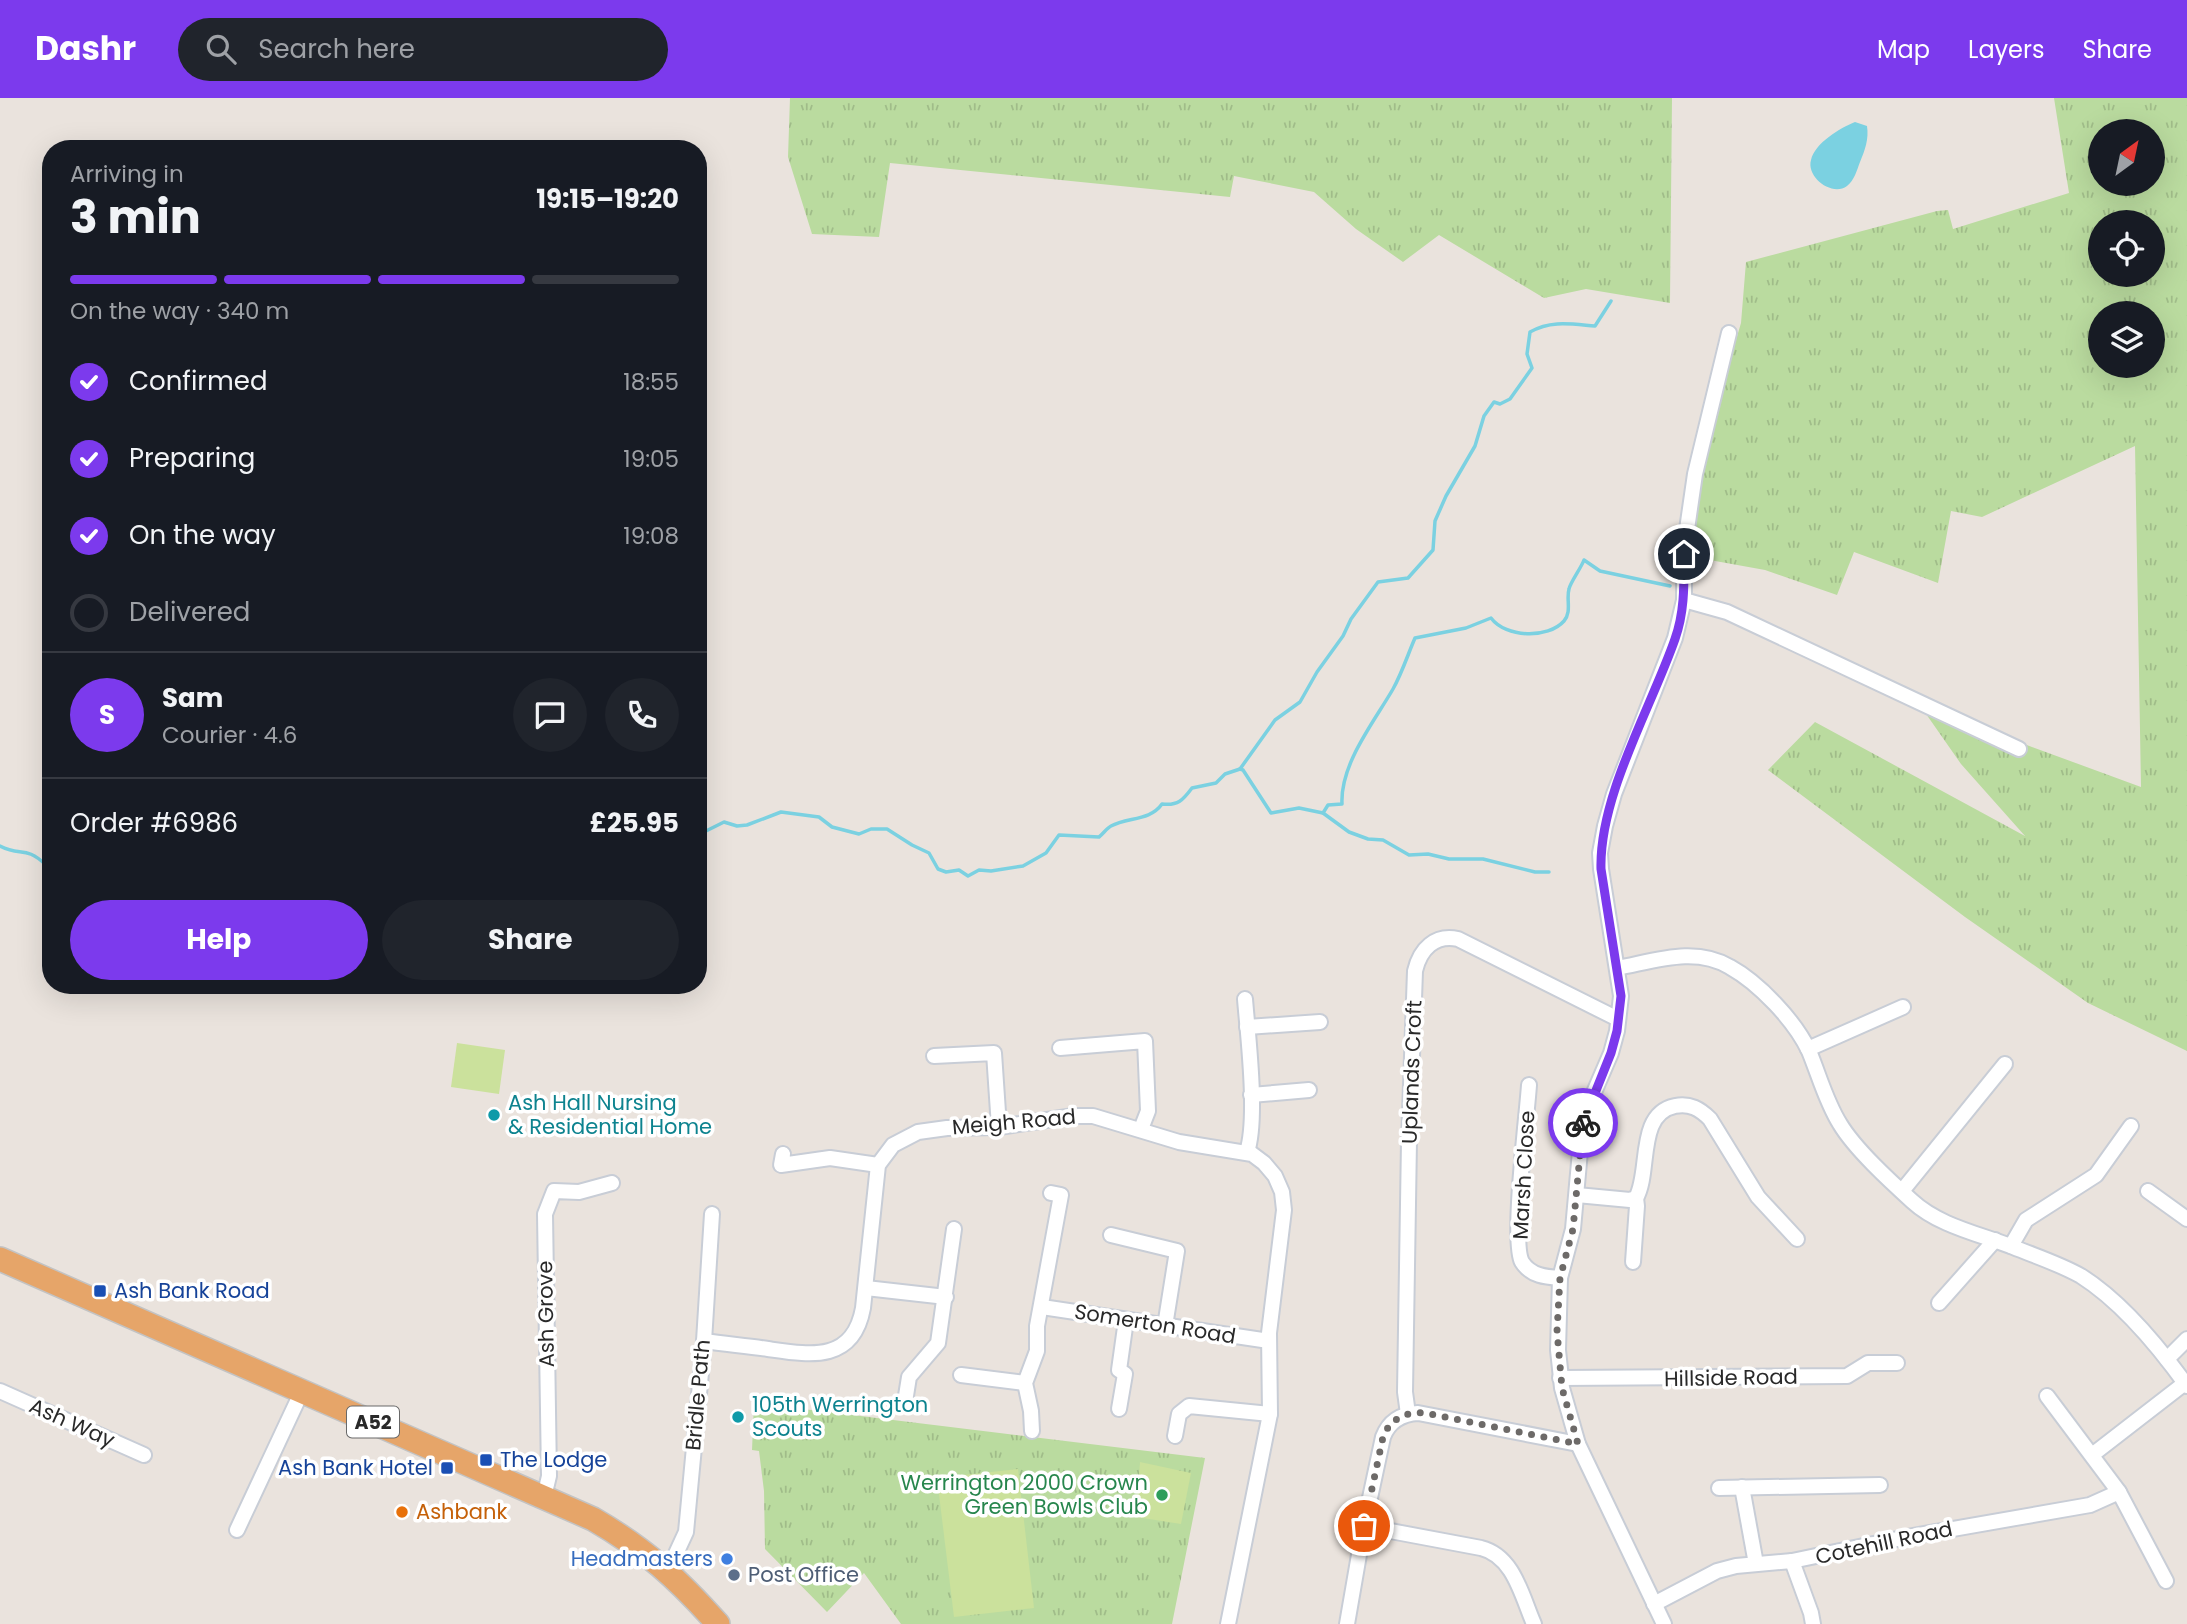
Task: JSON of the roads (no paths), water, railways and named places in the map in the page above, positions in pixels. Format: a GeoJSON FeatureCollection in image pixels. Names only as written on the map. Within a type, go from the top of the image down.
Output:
{"type":"FeatureCollection","features":[{"type":"Feature","properties":{"kind":"highway","name":"A52"},"geometry":{"type":"LineString","coordinates":[[0,1259],[593,1519],[625,1537],[668,1571],[718,1624]]}},
{"type":"Feature","properties":{"kind":"street"},"geometry":{"type":"LineString","coordinates":[[1664,1624],[1578,1444],[1560,1378],[1557,1331],[1560,1278],[1573,1229],[1583,1118],[1611,1053],[1619,1019],[1621,996],[1600,853],[1614,794],[1675,638],[1684,600],[1684,550],[1695,474],[1729,333]]}},
{"type":"Feature","properties":{"kind":"street"},"geometry":{"type":"LineString","coordinates":[[1684,600],[1727,612],[2019,750]]}},
{"type":"Feature","properties":{"kind":"street","name":"Uplands Croft"},"geometry":{"type":"LineString","coordinates":[[1408,1414],[1405,1392],[1409,1141],[1415,971],[1421,954],[1429,945],[1440,939],[1458,939],[1619,1019]]}},
{"type":"Feature","properties":{"kind":"street"},"geometry":{"type":"LineString","coordinates":[[1617,968],[1680,956],[1700,956],[1722,962],[1742,975],[1781,1010],[1796,1028],[1808,1049],[1839,1124],[1914,1203],[1938,1219],[2011,1246],[2080,1276],[2102,1292],[2142,1329],[2186,1384],[2092,1455]]}},
{"type":"Feature","properties":{"kind":"street"},"geometry":{"type":"LineString","coordinates":[[1228,1624],[1270,1414],[1269,1341],[1283,1201],[1279,1184],[1270,1169],[1258,1157],[1247,1152],[1250,1141],[1251,1095],[1245,999]]}},
{"type":"Feature","properties":{"kind":"street"},"geometry":{"type":"LineString","coordinates":[[1808,1049],[1903,1007]]}},
{"type":"Feature","properties":{"kind":"street"},"geometry":{"type":"LineString","coordinates":[[1247,1027],[1320,1022]]}},
{"type":"Feature","properties":{"kind":"street"},"geometry":{"type":"LineString","coordinates":[[1060,1048],[1145,1041],[1148,1111],[1141,1129]]}},
{"type":"Feature","properties":{"kind":"street"},"geometry":{"type":"LineString","coordinates":[[934,1056],[994,1053],[999,1127]]}},
{"type":"Feature","properties":{"kind":"street"},"geometry":{"type":"LineString","coordinates":[[1902,1191],[2005,1064]]}},
{"type":"Feature","properties":{"kind":"street","name":"Marsh Close"},"geometry":{"type":"LineString","coordinates":[[1529,1085],[1519,1208],[1519,1252],[1524,1265],[1533,1273],[1560,1278]]}},
{"type":"Feature","properties":{"kind":"street"},"geometry":{"type":"LineString","coordinates":[[1251,1095],[1309,1090]]}},
{"type":"Feature","properties":{"kind":"street"},"geometry":{"type":"LineString","coordinates":[[1633,1262],[1636,1198],[1654,1122],[1669,1108],[1690,1106],[1710,1119],[1758,1197],[1797,1239]]}},
{"type":"Feature","properties":{"kind":"street","name":"Meigh Road"},"geometry":{"type":"LineString","coordinates":[[877,1165],[893,1145],[918,1132],[947,1128],[999,1127],[1073,1116],[1093,1116],[1180,1142],[1247,1152]]}},
{"type":"Feature","properties":{"kind":"street"},"geometry":{"type":"LineString","coordinates":[[2011,1246],[2026,1220],[2096,1175],[2123,1131]]}},
{"type":"Feature","properties":{"kind":"street"},"geometry":{"type":"LineString","coordinates":[[704,1341],[810,1354],[830,1352],[849,1339],[859,1325],[866,1288],[877,1165],[830,1158],[781,1165],[783,1154]]}},
{"type":"Feature","properties":{"kind":"street","name":"Ash Grove"},"geometry":{"type":"LineString","coordinates":[[544,1497],[549,1476],[545,1214],[554,1191],[579,1192],[612,1182]]}},
{"type":"Feature","properties":{"kind":"street"},"geometry":{"type":"LineString","coordinates":[[2157,1191],[2187,1219]]}},
{"type":"Feature","properties":{"kind":"street"},"geometry":{"type":"LineString","coordinates":[[1032,1431],[1025,1383],[1037,1351],[1037,1326],[1061,1195],[1051,1193]]}},
{"type":"Feature","properties":{"kind":"street"},"geometry":{"type":"LineString","coordinates":[[1577,1195],[1630,1200],[1636,1198]]}},
{"type":"Feature","properties":{"kind":"street","name":"Bridle Path"},"geometry":{"type":"LineString","coordinates":[[668,1571],[686,1532],[704,1341],[712,1214]]}},
{"type":"Feature","properties":{"kind":"street"},"geometry":{"type":"LineString","coordinates":[[905,1402],[909,1377],[938,1343],[954,1229]]}},
{"type":"Feature","properties":{"kind":"street"},"geometry":{"type":"LineString","coordinates":[[1111,1235],[1177,1251],[1165,1326]]}},
{"type":"Feature","properties":{"kind":"street"},"geometry":{"type":"LineString","coordinates":[[1939,1303],[1995,1240]]}},
{"type":"Feature","properties":{"kind":"street"},"geometry":{"type":"LineString","coordinates":[[866,1288],[946,1297]]}},
{"type":"Feature","properties":{"kind":"street","name":"Somerton Road"},"geometry":{"type":"LineString","coordinates":[[1042,1307],[1269,1341]]}},
{"type":"Feature","properties":{"kind":"street"},"geometry":{"type":"LineString","coordinates":[[1119,1409],[1125,1374],[1119,1370],[1126,1320]]}},
{"type":"Feature","properties":{"kind":"street"},"geometry":{"type":"LineString","coordinates":[[2167,1359],[2187,1339]]}},
{"type":"Feature","properties":{"kind":"street","name":"Hillside Road"},"geometry":{"type":"LineString","coordinates":[[1560,1378],[1847,1376],[1868,1363],[1897,1363]]}},
{"type":"Feature","properties":{"kind":"street"},"geometry":{"type":"LineString","coordinates":[[961,1375],[1025,1383]]}},
{"type":"Feature","properties":{"kind":"street","name":"Ash Way"},"geometry":{"type":"LineString","coordinates":[[0,1391],[144,1455]]}},
{"type":"Feature","properties":{"kind":"street"},"geometry":{"type":"LineString","coordinates":[[237,1530],[302,1391]]}},
{"type":"Feature","properties":{"kind":"street"},"geometry":{"type":"LineString","coordinates":[[2047,1396],[2119,1492],[2166,1581]]}},
{"type":"Feature","properties":{"kind":"street"},"geometry":{"type":"LineString","coordinates":[[1175,1436],[1179,1414],[1189,1406],[1270,1414]]}},
{"type":"Feature","properties":{"kind":"street"},"geometry":{"type":"LineString","coordinates":[[1347,1624],[1383,1437],[1392,1422],[1408,1414],[1425,1413],[1578,1444]]}},
{"type":"Feature","properties":{"kind":"street"},"geometry":{"type":"LineString","coordinates":[[1719,1488],[1881,1485]]}},
{"type":"Feature","properties":{"kind":"street"},"geometry":{"type":"LineString","coordinates":[[1742,1487],[1756,1564]]}},
{"type":"Feature","properties":{"kind":"street","name":"Cotehill Road"},"geometry":{"type":"LineString","coordinates":[[1654,1604],[1717,1571],[1736,1566],[1792,1562],[1907,1536],[2090,1505],[2119,1492]]}},
{"type":"Feature","properties":{"kind":"street"},"geometry":{"type":"LineString","coordinates":[[1364,1526],[1496,1553],[1510,1569],[1534,1624]]}},
{"type":"Feature","properties":{"kind":"street"},"geometry":{"type":"LineString","coordinates":[[1792,1562],[1813,1624]]}},
{"type":"Feature","properties":{"kind":"water"},"geometry":{"type":"Polygon","coordinates":[[[1855,122],[1867,126],[1866,144],[1856,172],[1847,186],[1841,189],[1828,187],[1812,173],[1810,166],[1813,154],[1829,137],[1855,122]]]}},
{"type":"Feature","properties":{"kind":"waterway"},"geometry":{"type":"LineString","coordinates":[[1240,769],[1275,720],[1300,702],[1351,619],[1378,582],[1408,578],[1433,550],[1435,521],[1475,446],[1484,416],[1494,402],[1500,404],[1510,399],[1532,368],[1527,354],[1530,332],[1553,324],[1595,326],[1611,301]]}},
{"type":"Feature","properties":{"kind":"waterway"},"geometry":{"type":"LineString","coordinates":[[1323,813],[1328,805],[1342,804],[1346,774],[1352,759],[1396,683],[1415,638],[1466,628],[1491,618],[1506,629],[1527,634],[1557,627],[1566,617],[1570,586],[1584,560],[1600,571],[1670,586]]}},
{"type":"Feature","properties":{"kind":"waterway"},"geometry":{"type":"LineString","coordinates":[[1240,769],[1271,813],[1299,808],[1323,813],[1349,832],[1368,839],[1383,840],[1409,855],[1483,859],[1535,872],[1549,872]]}},
{"type":"Feature","properties":{"kind":"waterway"},"geometry":{"type":"LineString","coordinates":[[707,830],[724,822],[737,826],[747,825],[781,812],[819,817],[832,827],[859,834],[871,829],[887,829],[929,853],[938,869],[946,872],[959,870],[968,876],[979,870],[1023,866],[1046,853],[1059,835],[1099,837],[1111,826],[1145,816],[1162,804],[1176,803],[1192,788],[1216,783],[1225,774],[1240,769]]}},
{"type":"Feature","properties":{"kind":"waterway"},"geometry":{"type":"LineString","coordinates":[[0,846],[28,853],[42,862]]}},
{"type":"Feature","properties":{"kind":"place","name":"Ash Hall Nursing & Residential Home"},"geometry":{"type":"Point","coordinates":[494,1115]}},
{"type":"Feature","properties":{"kind":"place","name":"Ash Bank Road"},"geometry":{"type":"Point","coordinates":[100,1291]}},
{"type":"Feature","properties":{"kind":"place","name":"105th Werrington Scouts"},"geometry":{"type":"Point","coordinates":[738,1417]}},
{"type":"Feature","properties":{"kind":"place","name":"The Lodge"},"geometry":{"type":"Point","coordinates":[486,1460]}},
{"type":"Feature","properties":{"kind":"place","name":"Ash Bank Hotel"},"geometry":{"type":"Point","coordinates":[447,1468]}},
{"type":"Feature","properties":{"kind":"place","name":"Werrington 2000 Crown Green Bowls Club"},"geometry":{"type":"Point","coordinates":[1162,1495]}},
{"type":"Feature","properties":{"kind":"place","name":"Ashbank"},"geometry":{"type":"Point","coordinates":[402,1512]}},
{"type":"Feature","properties":{"kind":"place","name":"Headmasters"},"geometry":{"type":"Point","coordinates":[727,1559]}},
{"type":"Feature","properties":{"kind":"place","name":"Post Office"},"geometry":{"type":"Point","coordinates":[734,1575]}}]}
